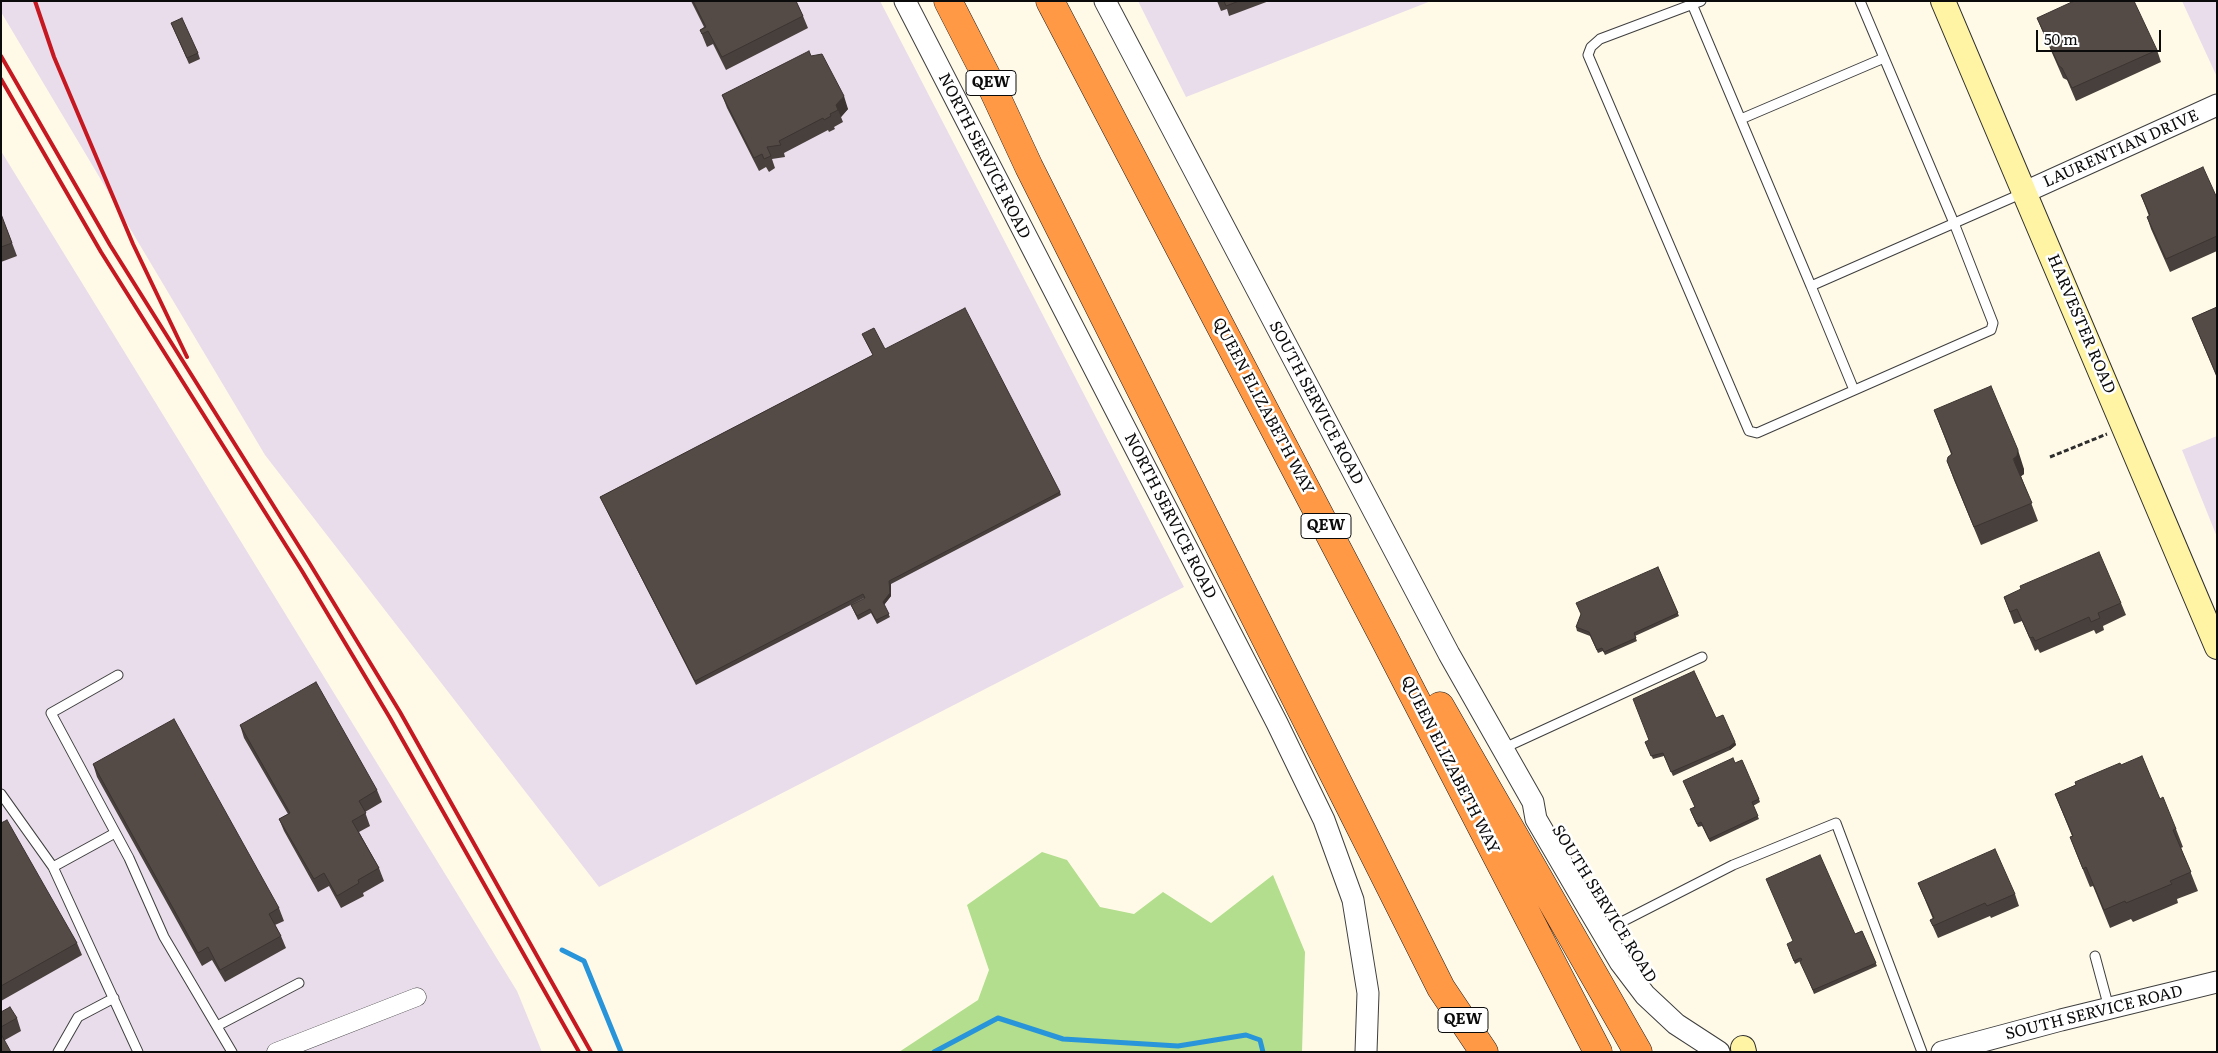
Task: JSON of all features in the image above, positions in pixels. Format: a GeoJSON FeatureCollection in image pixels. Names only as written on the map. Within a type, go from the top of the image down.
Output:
{"type":"FeatureCollection","features":[{"type":"Feature","properties":{"kind":"highway","name":"QEW"},"geometry":{"type":"LineString","coordinates":[[948,1],[990,83],[1029,168],[1441,988],[1484,1052]]}},
{"type":"Feature","properties":{"kind":"highway","name":"QUEEN ELIZABETH WAY"},"geometry":{"type":"LineString","coordinates":[[1050,1],[1385,640],[1598,1052]]}},
{"type":"Feature","properties":{"kind":"highway"},"geometry":{"type":"LineString","coordinates":[[1385,640],[1432,693],[1638,1052]]}},
{"type":"Feature","properties":{"kind":"highway"},"geometry":{"type":"LineString","coordinates":[[1441,988],[1473,1052]]}},
{"type":"Feature","properties":{"kind":"main road","name":"HARVESTER ROAD"},"geometry":{"type":"LineString","coordinates":[[1943,1],[2217,648]]}},
{"type":"Feature","properties":{"kind":"street","name":"NORTH SERVICE ROAD"},"geometry":{"type":"LineString","coordinates":[[905,1],[1272,714],[1324,820],[1352,900],[1368,993],[1366,1052]]}},
{"type":"Feature","properties":{"kind":"street","name":"SOUTH SERVICE ROAD"},"geometry":{"type":"LineString","coordinates":[[1105,1],[1448,654],[1533,802],[1536,819],[1608,928],[1666,998],[1702,1028],[1746,1051]]}},
{"type":"Feature","properties":{"kind":"street","name":"LAURENTIAN DRIVE"},"geometry":{"type":"LineString","coordinates":[[2025,192],[2217,106]]}},
{"type":"Feature","properties":{"kind":"street","name":"SOUTH SERVICE ROAD"},"geometry":{"type":"LineString","coordinates":[[1608,928],[1628,974],[1655,1005],[1686,1032],[1719,1052]]}},
{"type":"Feature","properties":{"kind":"street","name":"SOUTH SERVICE ROAD"},"geometry":{"type":"LineString","coordinates":[[1942,1052],[2217,982]]}},
{"type":"Feature","properties":{"kind":"street"},"geometry":{"type":"LineString","coordinates":[[276,1052],[417,997]]}},
{"type":"Feature","properties":{"kind":"lane"},"geometry":{"type":"LineString","coordinates":[[1854,390],[1741,119],[1697,3],[1600,40],[1591,47],[1588,55],[1749,431],[1757,434],[1991,330],[1994,323],[1860,1]]}},
{"type":"Feature","properties":{"kind":"lane"},"geometry":{"type":"LineString","coordinates":[[1741,119],[1884,58]]}},
{"type":"Feature","properties":{"kind":"lane"},"geometry":{"type":"LineString","coordinates":[[1811,286],[2025,192]]}},
{"type":"Feature","properties":{"kind":"lane"},"geometry":{"type":"LineString","coordinates":[[1502,749],[1702,657]]}},
{"type":"Feature","properties":{"kind":"lane"},"geometry":{"type":"LineString","coordinates":[[118,675],[51,713],[129,858],[164,936],[232,1052]]}},
{"type":"Feature","properties":{"kind":"lane"},"geometry":{"type":"LineString","coordinates":[[1,794],[53,867],[138,1052]]}},
{"type":"Feature","properties":{"kind":"lane"},"geometry":{"type":"LineString","coordinates":[[1608,928],[1733,865],[1836,823],[1922,1052]]}},
{"type":"Feature","properties":{"kind":"lane"},"geometry":{"type":"LineString","coordinates":[[53,867],[115,833]]}},
{"type":"Feature","properties":{"kind":"lane"},"geometry":{"type":"LineString","coordinates":[[2095,956],[2109,1008]]}},
{"type":"Feature","properties":{"kind":"lane"},"geometry":{"type":"LineString","coordinates":[[217,1026],[298,983]]}},
{"type":"Feature","properties":{"kind":"lane"},"geometry":{"type":"LineString","coordinates":[[58,1052],[78,1017],[114,998]]}},
{"type":"Feature","properties":{"kind":"path"},"geometry":{"type":"LineString","coordinates":[[2050,458],[2124,427]]}},
{"type":"Feature","properties":{"kind":"shaded area"},"geometry":{"type":"Polygon","coordinates":[[[1,1],[880,1],[1184,587],[599,887],[265,455],[1,12],[1,1]]]}},
{"type":"Feature","properties":{"kind":"shaded area"},"geometry":{"type":"Polygon","coordinates":[[[1138,1],[1431,1],[1186,97],[1138,1]]]}},
{"type":"Feature","properties":{"kind":"shaded area"},"geometry":{"type":"Polygon","coordinates":[[[2182,1],[2217,1],[2217,77],[2182,1]]]}},
{"type":"Feature","properties":{"kind":"shaded area"},"geometry":{"type":"Polygon","coordinates":[[[1,151],[517,991],[542,1052],[1,1052],[1,151]]]}},
{"type":"Feature","properties":{"kind":"shaded area"},"geometry":{"type":"Polygon","coordinates":[[[2217,436],[2217,537],[2182,450],[2217,436]]]}},
{"type":"Feature","properties":{"kind":"green space"},"geometry":{"type":"Polygon","coordinates":[[[1042,852],[1067,860],[1100,907],[1134,914],[1163,892],[1211,923],[1273,875],[1305,952],[1302,1052],[899,1052],[978,1000],[989,970],[967,905],[1042,852]]]}},
{"type":"Feature","properties":{"kind":"building"},"geometry":{"type":"Polygon","coordinates":[[[693,1],[796,1],[803,16],[722,57],[708,31],[702,34],[700,30],[706,27],[693,1]]]}},
{"type":"Feature","properties":{"kind":"building"},"geometry":{"type":"Polygon","coordinates":[[[1224,1],[1239,1],[1226,6],[1224,1]]]}},
{"type":"Feature","properties":{"kind":"building"},"geometry":{"type":"Polygon","coordinates":[[[2074,1],[2134,1],[2157,50],[2072,88],[2062,68],[2059,66],[2037,18],[2074,1]]]}},
{"type":"Feature","properties":{"kind":"building"},"geometry":{"type":"Polygon","coordinates":[[[182,18],[198,53],[187,58],[171,23],[182,18]]]}},
{"type":"Feature","properties":{"kind":"building"},"geometry":{"type":"Polygon","coordinates":[[[809,51],[811,56],[822,54],[844,96],[836,105],[838,110],[824,120],[823,118],[779,141],[781,145],[767,147],[771,156],[764,159],[762,154],[754,158],[722,95],[809,51]]]}},
{"type":"Feature","properties":{"kind":"building"},"geometry":{"type":"Polygon","coordinates":[[[2203,167],[2217,198],[2217,236],[2166,259],[2147,217],[2150,215],[2141,195],[2203,167]]]}},
{"type":"Feature","properties":{"kind":"building"},"geometry":{"type":"Polygon","coordinates":[[[1,214],[12,243],[1,247],[1,214]]]}},
{"type":"Feature","properties":{"kind":"building"},"geometry":{"type":"Polygon","coordinates":[[[2217,307],[2217,376],[2192,318],[2217,307]]]}},
{"type":"Feature","properties":{"kind":"building"},"geometry":{"type":"Polygon","coordinates":[[[965,308],[1060,492],[889,581],[890,593],[883,602],[889,614],[876,620],[870,609],[857,616],[851,605],[865,598],[863,594],[695,681],[600,497],[873,355],[862,334],[874,328],[885,349],[965,308]]]}},
{"type":"Feature","properties":{"kind":"building"},"geometry":{"type":"Polygon","coordinates":[[[1991,386],[2018,450],[2017,456],[2013,459],[2032,503],[1974,527],[1947,461],[1948,457],[1952,454],[1934,410],[1991,386]]]}},
{"type":"Feature","properties":{"kind":"building"},"geometry":{"type":"Polygon","coordinates":[[[2099,552],[2121,603],[2098,613],[2100,618],[2091,622],[2089,617],[2035,641],[2033,637],[2030,638],[2017,609],[2010,612],[2004,597],[2021,589],[2020,586],[2099,552]]]}},
{"type":"Feature","properties":{"kind":"building"},"geometry":{"type":"Polygon","coordinates":[[[1658,567],[1678,613],[1634,633],[1636,638],[1604,652],[1602,648],[1597,650],[1589,632],[1576,627],[1581,614],[1576,603],[1658,567]]]}},
{"type":"Feature","properties":{"kind":"building"},"geometry":{"type":"Polygon","coordinates":[[[1694,671],[1716,718],[1723,715],[1735,742],[1729,747],[1671,772],[1663,753],[1651,756],[1645,742],[1649,740],[1633,699],[1694,671]]]}},
{"type":"Feature","properties":{"kind":"building"},"geometry":{"type":"Polygon","coordinates":[[[316,682],[377,790],[359,801],[366,813],[352,821],[379,868],[358,880],[359,883],[337,896],[324,873],[314,879],[279,819],[290,813],[240,725],[316,682]]]}},
{"type":"Feature","properties":{"kind":"building"},"geometry":{"type":"Polygon","coordinates":[[[174,719],[279,908],[269,914],[281,936],[220,970],[208,947],[198,953],[93,764],[174,719]]]}},
{"type":"Feature","properties":{"kind":"building"},"geometry":{"type":"Polygon","coordinates":[[[2142,756],[2160,799],[2163,797],[2176,829],[2173,830],[2191,872],[2170,881],[2172,884],[2104,910],[2086,867],[2083,869],[2070,837],[2073,836],[2055,794],[2076,785],[2075,782],[2142,756]]]}},
{"type":"Feature","properties":{"kind":"building"},"geometry":{"type":"Polygon","coordinates":[[[1733,758],[1735,763],[1742,760],[1759,799],[1752,802],[1758,816],[1709,839],[1701,822],[1697,824],[1690,809],[1695,807],[1683,781],[1733,758]]]}},
{"type":"Feature","properties":{"kind":"building"},"geometry":{"type":"Polygon","coordinates":[[[7,820],[77,943],[1,986],[1,823],[7,820]]]}},
{"type":"Feature","properties":{"kind":"building"},"geometry":{"type":"Polygon","coordinates":[[[1995,849],[2015,894],[1987,906],[1985,903],[1933,926],[1930,920],[1934,918],[1918,883],[1995,849]]]}},
{"type":"Feature","properties":{"kind":"building"},"geometry":{"type":"Polygon","coordinates":[[[1820,855],[1855,934],[1862,931],[1876,963],[1813,990],[1800,962],[1802,959],[1794,961],[1787,944],[1793,941],[1766,879],[1820,855]]]}},
{"type":"Feature","properties":{"kind":"building"},"geometry":{"type":"Polygon","coordinates":[[[10,1007],[17,1018],[1,1027],[1,1012],[10,1007]]]}},
{"type":"Feature","properties":{"kind":"building"},"geometry":{"type":"Polygon","coordinates":[[[1,1034],[11,1052],[1,1052],[1,1034]]]}},
{"type":"Feature","properties":{"kind":"waterway"},"geometry":{"type":"LineString","coordinates":[[562,950],[584,961],[621,1052]]}},
{"type":"Feature","properties":{"kind":"waterway"},"geometry":{"type":"LineString","coordinates":[[934,1052],[998,1018],[1063,1039],[1178,1046],[1246,1035],[1260,1040],[1263,1052]]}},
{"type":"Feature","properties":{"kind":"railway"},"geometry":{"type":"LineString","coordinates":[[35,1],[54,57],[133,244],[187,357]]}},
{"type":"Feature","properties":{"kind":"railway"},"geometry":{"type":"LineString","coordinates":[[1,56],[110,245],[310,564],[400,712],[591,1052]]}},
{"type":"Feature","properties":{"kind":"railway"},"geometry":{"type":"LineString","coordinates":[[1,79],[101,252],[302,571],[390,718],[579,1052]]}}]}
